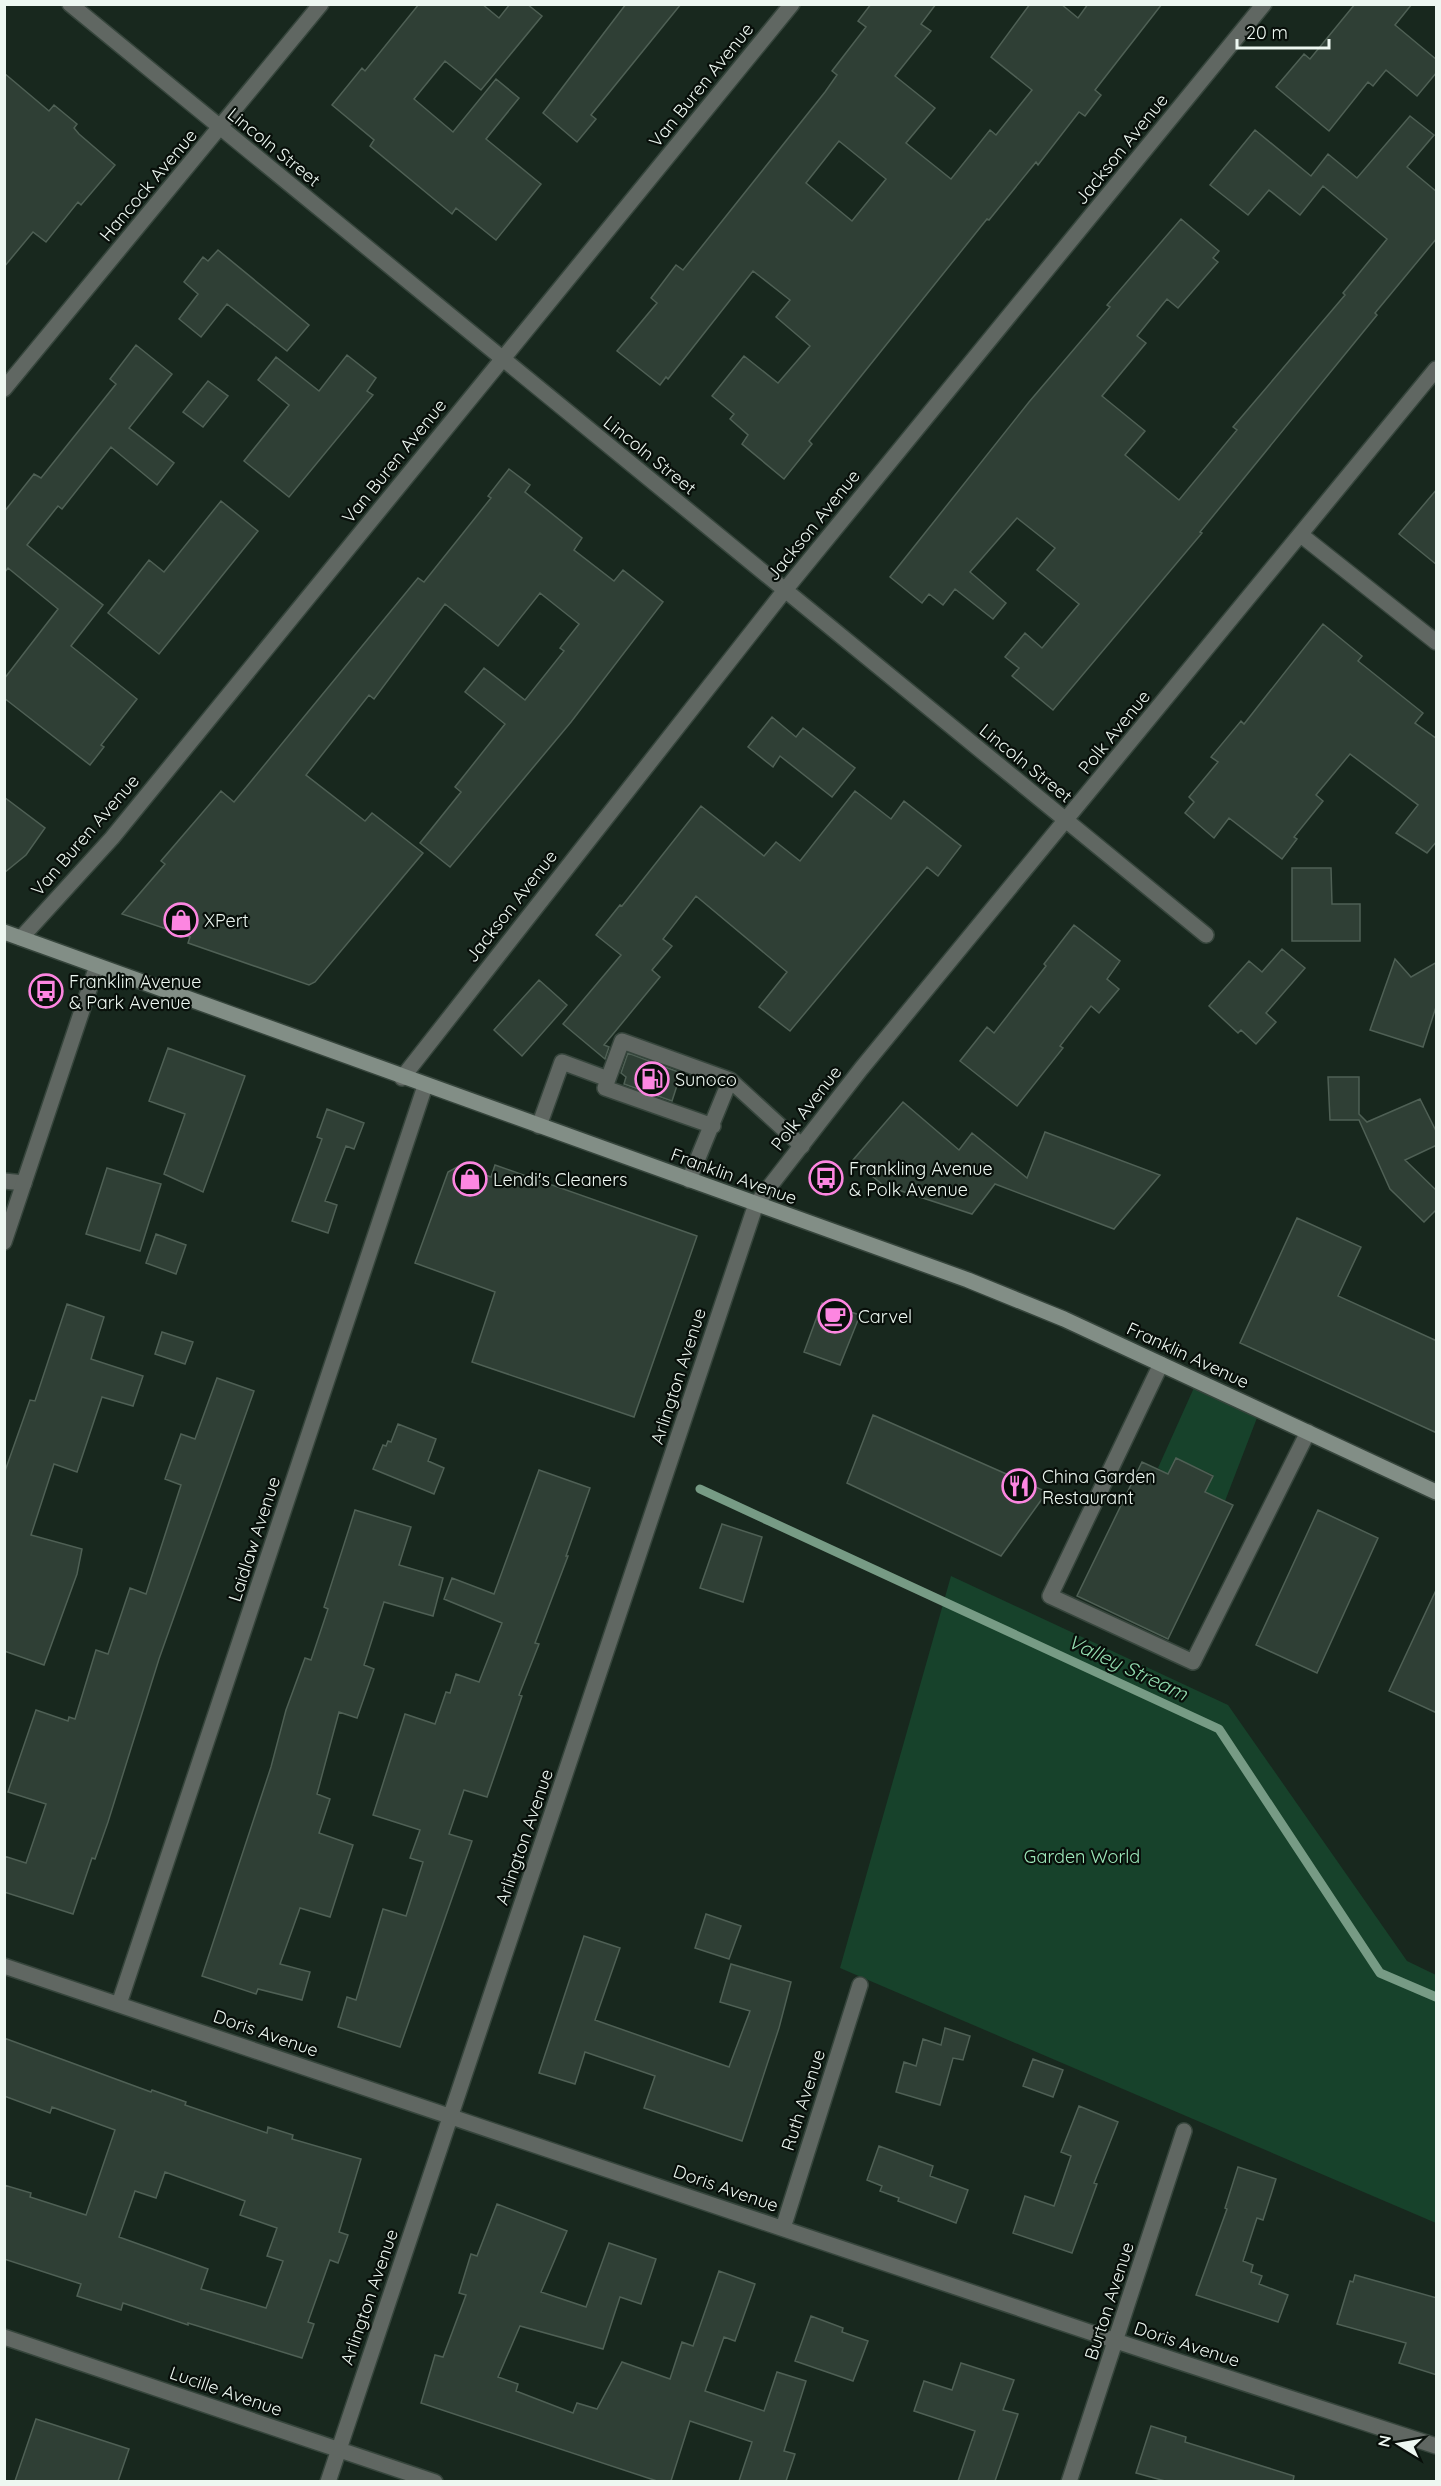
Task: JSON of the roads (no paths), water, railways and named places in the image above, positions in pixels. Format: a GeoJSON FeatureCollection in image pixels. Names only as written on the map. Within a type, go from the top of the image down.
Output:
{"type":"FeatureCollection","features":[{"type":"Feature","properties":{"kind":"main road","name":"Franklin Avenue"},"geometry":{"type":"LineString","coordinates":[[4,932],[968,1281],[1064,1319],[1437,1491]]}},
{"type":"Feature","properties":{"kind":"street","name":"Lincoln Street"},"geometry":{"type":"LineString","coordinates":[[70,4],[1206,935]]}},
{"type":"Feature","properties":{"kind":"street","name":"Hancock Avenue"},"geometry":{"type":"LineString","coordinates":[[4,390],[321,4]]}},
{"type":"Feature","properties":{"kind":"street","name":"Van Buren Avenue"},"geometry":{"type":"LineString","coordinates":[[21,938],[112,838],[792,4]]}},
{"type":"Feature","properties":{"kind":"street","name":"Jackson Avenue"},"geometry":{"type":"LineString","coordinates":[[402,1078],[785,590],[1264,4]]}},
{"type":"Feature","properties":{"kind":"street","name":"Polk Avenue"},"geometry":{"type":"LineString","coordinates":[[756,1204],[861,1069],[1437,369]]}},
{"type":"Feature","properties":{"kind":"street"},"geometry":{"type":"LineString","coordinates":[[1301,535],[1437,642]]}},
{"type":"Feature","properties":{"kind":"street"},"geometry":{"type":"LineString","coordinates":[[4,1242],[97,966]]}},
{"type":"Feature","properties":{"kind":"street"},"geometry":{"type":"LineString","coordinates":[[713,1126],[605,1088],[622,1041],[730,1080],[802,1146]]}},
{"type":"Feature","properties":{"kind":"street"},"geometry":{"type":"LineString","coordinates":[[538,1126],[562,1062],[608,1079]]}},
{"type":"Feature","properties":{"kind":"street"},"geometry":{"type":"LineString","coordinates":[[689,1180],[730,1080]]}},
{"type":"Feature","properties":{"kind":"street","name":"Laidlaw Avenue"},"geometry":{"type":"LineString","coordinates":[[119,2004],[425,1086]]}},
{"type":"Feature","properties":{"kind":"street"},"geometry":{"type":"LineString","coordinates":[[4,1181],[24,1184]]}},
{"type":"Feature","properties":{"kind":"street","name":"Arlington Avenue"},"geometry":{"type":"LineString","coordinates":[[328,2481],[756,1204]]}},
{"type":"Feature","properties":{"kind":"street"},"geometry":{"type":"LineString","coordinates":[[1161,1364],[1050,1596],[1193,1662],[1308,1432]]}},
{"type":"Feature","properties":{"kind":"street","name":"Doris Avenue"},"geometry":{"type":"LineString","coordinates":[[4,1966],[1116,2341],[1437,2446]]}},
{"type":"Feature","properties":{"kind":"street","name":"Ruth Avenue"},"geometry":{"type":"LineString","coordinates":[[783,2228],[861,1984]]}},
{"type":"Feature","properties":{"kind":"street","name":"Burton Avenue"},"geometry":{"type":"LineString","coordinates":[[1069,2481],[1184,2132]]}},
{"type":"Feature","properties":{"kind":"street","name":"Lucille Avenue"},"geometry":{"type":"LineString","coordinates":[[4,2337],[435,2481]]}},
{"type":"Feature","properties":{"kind":"waterway","name":"Valley Stream"},"geometry":{"type":"LineString","coordinates":[[700,1489],[1219,1729],[1380,1973],[1436,1997]]}},
{"type":"Feature","properties":{"kind":"place","name":"XPert"},"geometry":{"type":"Point","coordinates":[181,920]}},
{"type":"Feature","properties":{"kind":"place","name":"Franklin Avenue & Park Avenue"},"geometry":{"type":"Point","coordinates":[46,991]}},
{"type":"Feature","properties":{"kind":"place","name":"Sunoco"},"geometry":{"type":"Point","coordinates":[652,1079]}},
{"type":"Feature","properties":{"kind":"place","name":"Frankling Avenue & Polk Avenue"},"geometry":{"type":"Point","coordinates":[826,1178]}},
{"type":"Feature","properties":{"kind":"place","name":"Lendi's Cleaners"},"geometry":{"type":"Point","coordinates":[470,1179]}},
{"type":"Feature","properties":{"kind":"place","name":"Carvel"},"geometry":{"type":"Point","coordinates":[835,1316]}},
{"type":"Feature","properties":{"kind":"place","name":"China Garden Restaurant"},"geometry":{"type":"Point","coordinates":[1019,1486]}},
{"type":"Feature","properties":{"kind":"park label","name":"Garden World"},"geometry":{"type":"Point","coordinates":[1082,1856]}}]}
